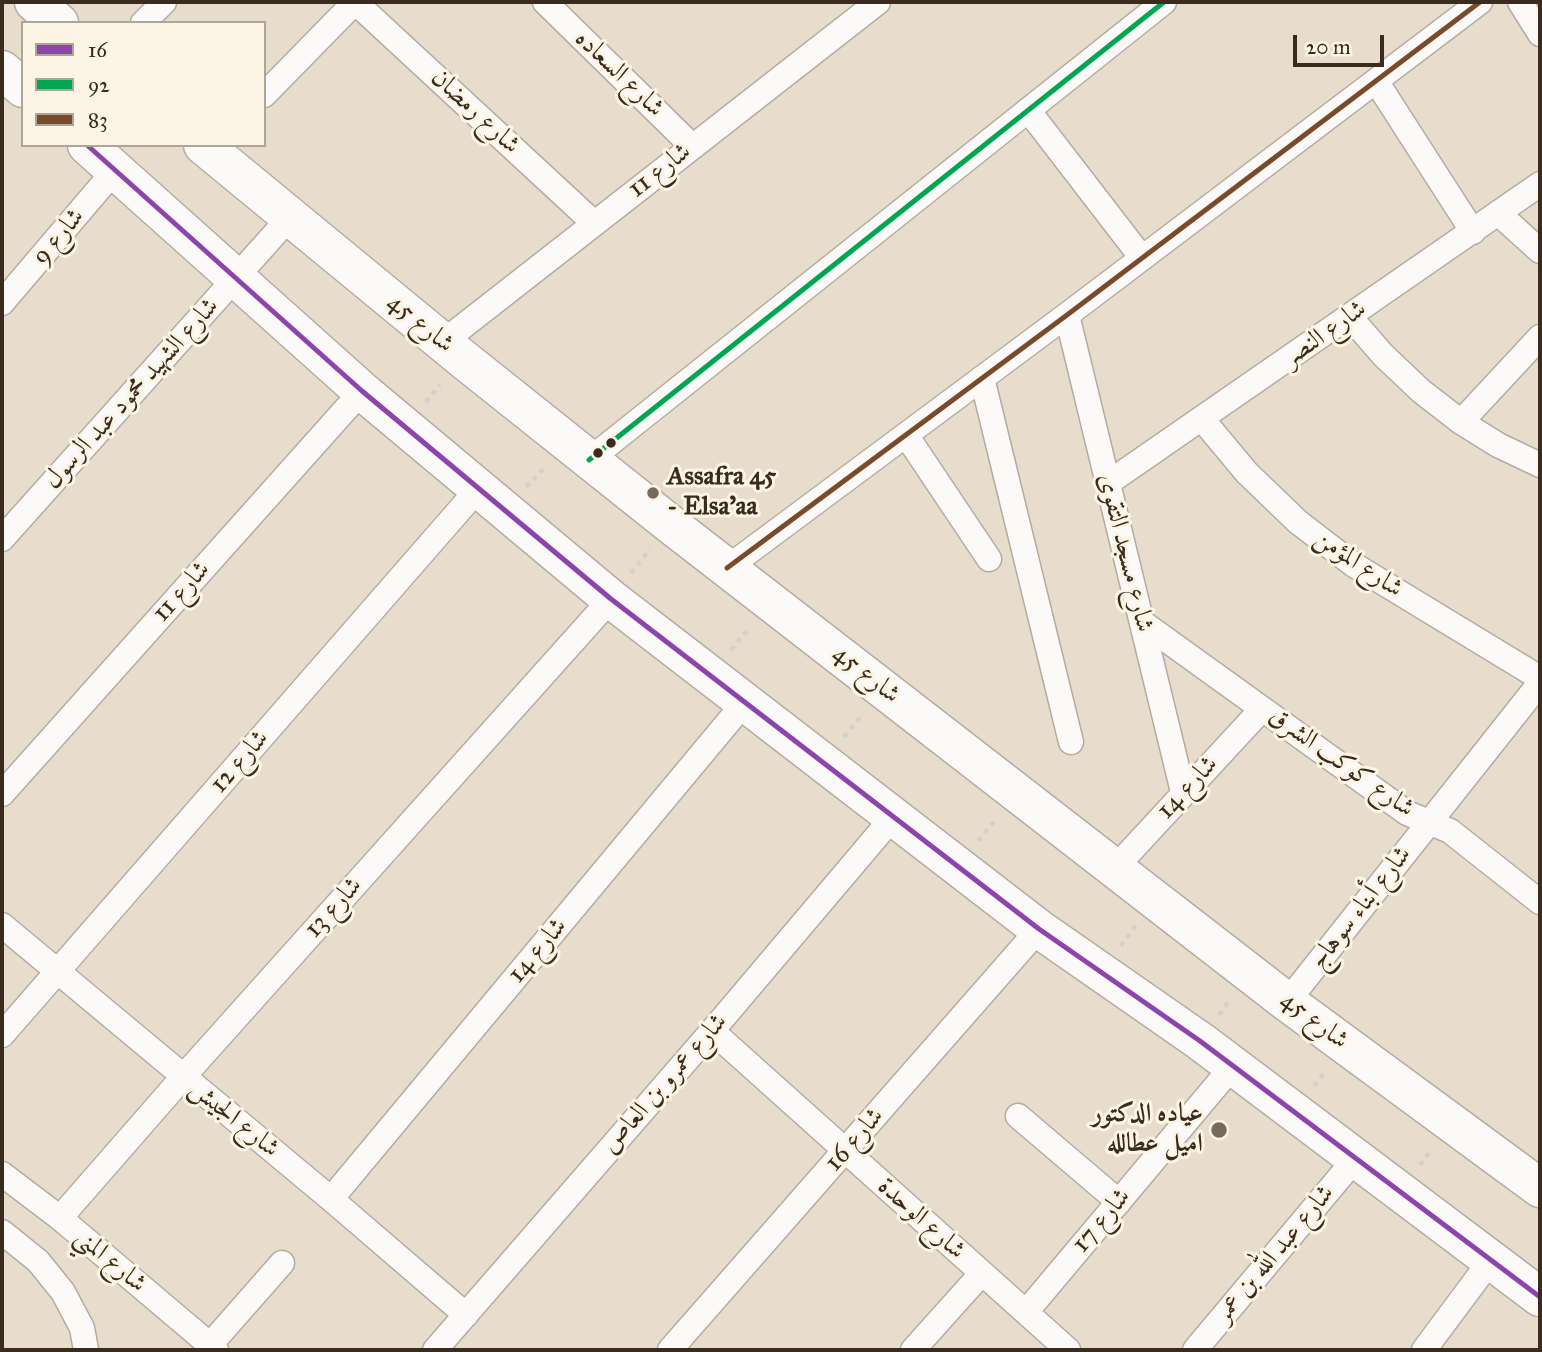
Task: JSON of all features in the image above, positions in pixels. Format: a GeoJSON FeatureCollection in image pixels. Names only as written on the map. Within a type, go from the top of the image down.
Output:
{"type":"FeatureCollection","features":[{"type":"Feature","properties":{"kind":"main road"},"geometry":{"type":"LineString","coordinates":[[34,2],[57,21]]}},
{"type":"Feature","properties":{"kind":"main road"},"geometry":{"type":"LineString","coordinates":[[2,70],[21,86]]}},
{"type":"Feature","properties":{"kind":"main road"},"geometry":{"type":"LineString","coordinates":[[90,147],[362,391],[611,599],[1039,929],[1200,1041],[1540,1297]]}},
{"type":"Feature","properties":{"kind":"main road","name":"شارع 45"},"geometry":{"type":"LineString","coordinates":[[210,147],[290,218],[670,524],[1249,973],[1540,1188]]}},
{"type":"Feature","properties":{"kind":"street"},"geometry":{"type":"LineString","coordinates":[[145,21],[164,2]]}},
{"type":"Feature","properties":{"kind":"street"},"geometry":{"type":"LineString","coordinates":[[266,93],[355,2]]}},
{"type":"Feature","properties":{"kind":"street","name":"شارع رمضان"},"geometry":{"type":"LineString","coordinates":[[355,2],[594,223]]}},
{"type":"Feature","properties":{"kind":"street","name":"شارع السعاده"},"geometry":{"type":"LineString","coordinates":[[545,2],[692,146]]}},
{"type":"Feature","properties":{"kind":"street","name":"شارع 11"},"geometry":{"type":"LineString","coordinates":[[453,350],[594,223],[878,2]]}},
{"type":"Feature","properties":{"kind":"street"},"geometry":{"type":"LineString","coordinates":[[578,451],[1028,110],[1164,2]]}},
{"type":"Feature","properties":{"kind":"street"},"geometry":{"type":"LineString","coordinates":[[727,568],[1480,2]]}},
{"type":"Feature","properties":{"kind":"street"},"geometry":{"type":"LineString","coordinates":[[1520,2],[1540,34]]}},
{"type":"Feature","properties":{"kind":"street"},"geometry":{"type":"LineString","coordinates":[[1376,81],[1473,232]]}},
{"type":"Feature","properties":{"kind":"street"},"geometry":{"type":"LineString","coordinates":[[1028,110],[1142,258]]}},
{"type":"Feature","properties":{"kind":"street","name":"شارع 9"},"geometry":{"type":"LineString","coordinates":[[2,303],[116,170]]}},
{"type":"Feature","properties":{"kind":"street","name":"شارع النصر"},"geometry":{"type":"LineString","coordinates":[[1108,483],[1540,184]]}},
{"type":"Feature","properties":{"kind":"street"},"geometry":{"type":"LineString","coordinates":[[1498,213],[1540,251]]}},
{"type":"Feature","properties":{"kind":"street","name":"شارع الشهيد محمود عبد الرسول"},"geometry":{"type":"LineString","coordinates":[[2,539],[290,218]]}},
{"type":"Feature","properties":{"kind":"street","name":"شارع مسجد التقوى"},"geometry":{"type":"LineString","coordinates":[[1067,315],[1184,792]]}},
{"type":"Feature","properties":{"kind":"street"},"geometry":{"type":"LineString","coordinates":[[1350,317],[1383,355],[1421,391],[1461,422],[1498,445],[1539,463]]}},
{"type":"Feature","properties":{"kind":"street"},"geometry":{"type":"LineString","coordinates":[[1461,422],[1540,337]]}},
{"type":"Feature","properties":{"kind":"street"},"geometry":{"type":"LineString","coordinates":[[982,378],[1071,743]]}},
{"type":"Feature","properties":{"kind":"street","name":"شارع 11"},"geometry":{"type":"LineString","coordinates":[[2,794],[362,391]]}},
{"type":"Feature","properties":{"kind":"street","name":"شارع المؤمن"},"geometry":{"type":"LineString","coordinates":[[1202,419],[1255,481],[1298,522],[1354,565],[1540,680]]}},
{"type":"Feature","properties":{"kind":"street"},"geometry":{"type":"LineString","coordinates":[[906,435],[989,559]]}},
{"type":"Feature","properties":{"kind":"street","name":"شارع 12"},"geometry":{"type":"LineString","coordinates":[[2,1035],[491,500]]}},
{"type":"Feature","properties":{"kind":"street","name":"شارع 13"},"geometry":{"type":"LineString","coordinates":[[60,1218],[611,599]]}},
{"type":"Feature","properties":{"kind":"street","name":"شارع كوكب الشرق"},"geometry":{"type":"LineString","coordinates":[[1143,623],[1407,813],[1450,831],[1540,902]]}},
{"type":"Feature","properties":{"kind":"street","name":"شارع أبناء سوهاج"},"geometry":{"type":"LineString","coordinates":[[1287,1002],[1540,680]]}},
{"type":"Feature","properties":{"kind":"street","name":"شارع 14"},"geometry":{"type":"LineString","coordinates":[[331,1199],[745,702]]}},
{"type":"Feature","properties":{"kind":"street","name":"شارع 14"},"geometry":{"type":"LineString","coordinates":[[1115,868],[1262,709]]}},
{"type":"Feature","properties":{"kind":"street","name":"شارع عمرو بن العاص"},"geometry":{"type":"LineString","coordinates":[[435,1350],[712,1031],[894,816]]}},
{"type":"Feature","properties":{"kind":"street","name":"شارع الجيش"},"geometry":{"type":"LineString","coordinates":[[2,925],[466,1315]]}},
{"type":"Feature","properties":{"kind":"street","name":"شارع 16"},"geometry":{"type":"LineString","coordinates":[[670,1350],[1039,929]]}},
{"type":"Feature","properties":{"kind":"street","name":"شارع الوحدة"},"geometry":{"type":"LineString","coordinates":[[712,1031],[1068,1350]]}},
{"type":"Feature","properties":{"kind":"street","name":"شارع 17"},"geometry":{"type":"LineString","coordinates":[[1026,1312],[1232,1067]]}},
{"type":"Feature","properties":{"kind":"street"},"geometry":{"type":"LineString","coordinates":[[1017,1116],[1119,1202]]}},
{"type":"Feature","properties":{"kind":"street","name":"شارع عبد الله بن عمر"},"geometry":{"type":"LineString","coordinates":[[1195,1350],[1356,1158]]}},
{"type":"Feature","properties":{"kind":"street","name":"شارع المني"},"geometry":{"type":"LineString","coordinates":[[2,1174],[60,1218],[213,1348]]}},
{"type":"Feature","properties":{"kind":"street"},"geometry":{"type":"LineString","coordinates":[[2,1232],[37,1261],[63,1292],[82,1328],[86,1350]]}},
{"type":"Feature","properties":{"kind":"street"},"geometry":{"type":"LineString","coordinates":[[1424,1350],[1491,1260]]}},
{"type":"Feature","properties":{"kind":"street"},"geometry":{"type":"LineString","coordinates":[[213,1348],[282,1263]]}},
{"type":"Feature","properties":{"kind":"street"},"geometry":{"type":"LineString","coordinates":[[913,1350],[982,1273]]}},
{"type":"Feature","properties":{"kind":"path"},"geometry":{"type":"LineString","coordinates":[[404,427],[453,350]]}},
{"type":"Feature","properties":{"kind":"path"},"geometry":{"type":"LineString","coordinates":[[491,500],[578,451]]}},
{"type":"Feature","properties":{"kind":"path"},"geometry":{"type":"LineString","coordinates":[[611,599],[670,524]]}},
{"type":"Feature","properties":{"kind":"path"},"geometry":{"type":"LineString","coordinates":[[711,676],[771,600]]}},
{"type":"Feature","properties":{"kind":"path"},"geometry":{"type":"LineString","coordinates":[[823,762],[884,689]]}},
{"type":"Feature","properties":{"kind":"path"},"geometry":{"type":"LineString","coordinates":[[957,866],[1018,793]]}},
{"type":"Feature","properties":{"kind":"path"},"geometry":{"type":"LineString","coordinates":[[1101,972],[1156,900]]}},
{"type":"Feature","properties":{"kind":"path"},"geometry":{"type":"LineString","coordinates":[[1200,1041],[1249,973]]}},
{"type":"Feature","properties":{"kind":"path"},"geometry":{"type":"LineString","coordinates":[[1294,1112],[1346,1045]]}},
{"type":"Feature","properties":{"kind":"path"},"geometry":{"type":"LineString","coordinates":[[1400,1191],[1452,1123]]}},
{"type":"Feature","properties":{"kind":"transit line","name":"92"},"geometry":{"type":"LineString","coordinates":[[589,460],[1164,2]]}},
{"type":"Feature","properties":{"kind":"transit line","name":"83"},"geometry":{"type":"LineString","coordinates":[[727,568],[1480,2]]}},
{"type":"Feature","properties":{"kind":"transit line","name":"16"},"geometry":{"type":"LineString","coordinates":[[89,147],[362,391],[611,599],[1039,929],[1200,1041],[1540,1297]]}},
{"type":"Feature","properties":{"kind":"place","name":"Assafra 45 - Elsa'aa"},"geometry":{"type":"Point","coordinates":[653,493]}},
{"type":"Feature","properties":{"kind":"place","name":"عياده الدكتور اميل عطالله"},"geometry":{"type":"Point","coordinates":[1219,1130]}}]}
